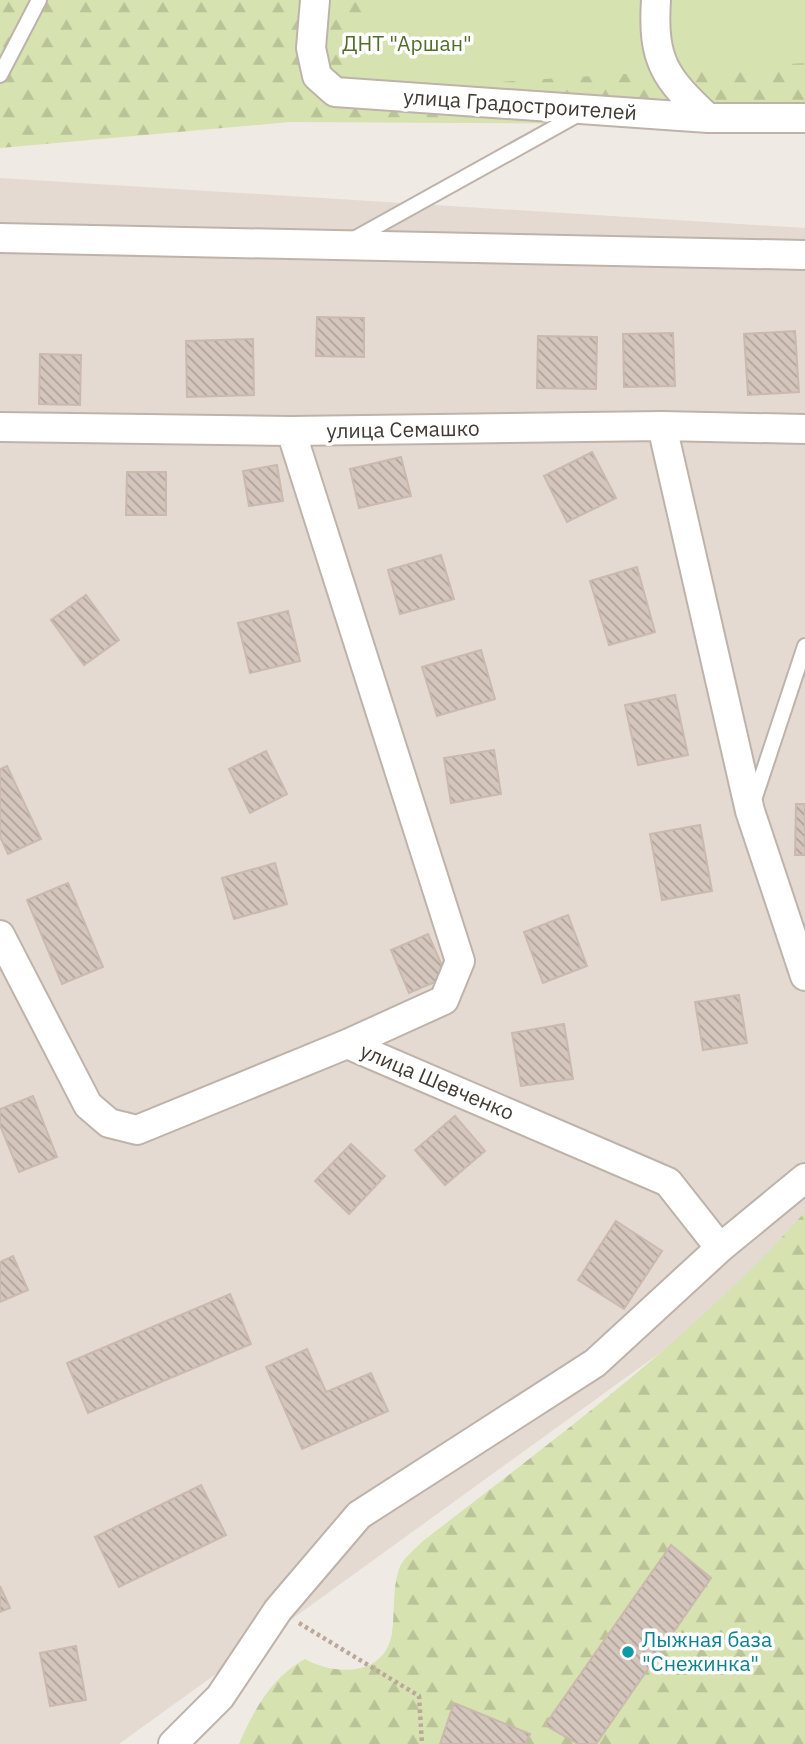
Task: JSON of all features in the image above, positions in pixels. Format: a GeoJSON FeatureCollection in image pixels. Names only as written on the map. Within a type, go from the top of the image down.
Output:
{"type":"FeatureCollection","features":[{"type":"Feature","properties":{"kind":"street","name":"улица Градостроителей"},"geometry":{"type":"LineString","coordinates":[[315,0],[311,48],[317,76],[335,92],[708,118],[805,118]]}},
{"type":"Feature","properties":{"kind":"street"},"geometry":{"type":"LineString","coordinates":[[656,0],[658,55],[675,87],[708,118]]}},
{"type":"Feature","properties":{"kind":"street"},"geometry":{"type":"LineString","coordinates":[[0,237],[805,256]]}},
{"type":"Feature","properties":{"kind":"street"},"geometry":{"type":"LineString","coordinates":[[662,426],[750,811],[805,976]]}},
{"type":"Feature","properties":{"kind":"street","name":"улица Семашко"},"geometry":{"type":"LineString","coordinates":[[0,427],[292,431],[662,426],[805,429]]}},
{"type":"Feature","properties":{"kind":"street"},"geometry":{"type":"LineString","coordinates":[[292,431],[460,961],[444,1000],[347,1044]]}},
{"type":"Feature","properties":{"kind":"street","name":"улица Шевченко"},"geometry":{"type":"LineString","coordinates":[[0,935],[88,1105],[109,1123],[137,1130],[347,1044],[668,1182],[720,1248]]}},
{"type":"Feature","properties":{"kind":"street"},"geometry":{"type":"LineString","coordinates":[[173,1744],[220,1697],[278,1610],[359,1515],[595,1363],[720,1248],[805,1178]]}},
{"type":"Feature","properties":{"kind":"lane"},"geometry":{"type":"LineString","coordinates":[[0,75],[39,0]]}},
{"type":"Feature","properties":{"kind":"lane"},"geometry":{"type":"LineString","coordinates":[[343,245],[586,110]]}},
{"type":"Feature","properties":{"kind":"lane"},"geometry":{"type":"LineString","coordinates":[[750,811],[805,646]]}},
{"type":"Feature","properties":{"kind":"path"},"geometry":{"type":"LineString","coordinates":[[278,1610],[419,1696],[422,1744]]}},
{"type":"Feature","properties":{"kind":"shaded area"},"geometry":{"type":"Polygon","coordinates":[[[0,178],[805,228],[805,1248],[119,1744],[0,1744],[0,178]]]}},
{"type":"Feature","properties":{"kind":"green space"},"geometry":{"type":"Polygon","coordinates":[[[0,0],[805,0],[805,125],[290,122],[0,148],[0,0]]]}},
{"type":"Feature","properties":{"kind":"green space","name":"ДНТ \"Аршан\""},"geometry":{"type":"Polygon","coordinates":[[[377,0],[805,0],[805,63],[335,92],[377,0]]]}},
{"type":"Feature","properties":{"kind":"green space"},"geometry":{"type":"Polygon","coordinates":[[[805,1212],[805,1744],[239,1744],[265,1695],[283,1675],[305,1659],[317,1665],[344,1670],[369,1665],[380,1658],[392,1633],[395,1585],[403,1561],[423,1541],[573,1425],[670,1344],[762,1258],[805,1212]]]}},
{"type":"Feature","properties":{"kind":"building"},"geometry":{"type":"Polygon","coordinates":[[[317,317],[364,318],[364,357],[316,356],[317,317]]]}},
{"type":"Feature","properties":{"kind":"building"},"geometry":{"type":"Polygon","coordinates":[[[795,331],[799,392],[748,395],[744,334],[795,331]]]}},
{"type":"Feature","properties":{"kind":"building"},"geometry":{"type":"Polygon","coordinates":[[[673,333],[675,386],[624,387],[623,334],[673,333]]]}},
{"type":"Feature","properties":{"kind":"building"},"geometry":{"type":"Polygon","coordinates":[[[538,336],[597,337],[596,389],[537,388],[538,336]]]}},
{"type":"Feature","properties":{"kind":"building"},"geometry":{"type":"Polygon","coordinates":[[[253,339],[254,395],[187,397],[186,341],[253,339]]]}},
{"type":"Feature","properties":{"kind":"building"},"geometry":{"type":"Polygon","coordinates":[[[40,354],[81,355],[80,405],[39,404],[40,354]]]}},
{"type":"Feature","properties":{"kind":"building"},"geometry":{"type":"Polygon","coordinates":[[[592,452],[616,498],[567,522],[544,476],[592,452]]]}},
{"type":"Feature","properties":{"kind":"building"},"geometry":{"type":"Polygon","coordinates":[[[401,457],[411,496],[359,508],[350,469],[401,457]]]}},
{"type":"Feature","properties":{"kind":"building"},"geometry":{"type":"Polygon","coordinates":[[[277,465],[283,501],[249,506],[243,471],[277,465]]]}},
{"type":"Feature","properties":{"kind":"building"},"geometry":{"type":"Polygon","coordinates":[[[127,472],[166,472],[166,515],[126,515],[127,472]]]}},
{"type":"Feature","properties":{"kind":"building"},"geometry":{"type":"Polygon","coordinates":[[[441,555],[454,599],[400,614],[388,570],[441,555]]]}},
{"type":"Feature","properties":{"kind":"building"},"geometry":{"type":"Polygon","coordinates":[[[637,567],[655,632],[609,645],[590,581],[637,567]]]}},
{"type":"Feature","properties":{"kind":"building"},"geometry":{"type":"Polygon","coordinates":[[[86,595],[119,640],[84,665],[51,620],[86,595]]]}},
{"type":"Feature","properties":{"kind":"building"},"geometry":{"type":"Polygon","coordinates":[[[288,611],[300,661],[250,673],[238,623],[288,611]]]}},
{"type":"Feature","properties":{"kind":"building"},"geometry":{"type":"Polygon","coordinates":[[[481,650],[495,699],[437,716],[422,667],[481,650]]]}},
{"type":"Feature","properties":{"kind":"building"},"geometry":{"type":"Polygon","coordinates":[[[675,695],[688,755],[638,765],[625,705],[675,695]]]}},
{"type":"Feature","properties":{"kind":"building"},"geometry":{"type":"Polygon","coordinates":[[[494,750],[501,794],[451,803],[444,758],[494,750]]]}},
{"type":"Feature","properties":{"kind":"building"},"geometry":{"type":"Polygon","coordinates":[[[266,751],[287,794],[250,813],[229,769],[266,751]]]}},
{"type":"Feature","properties":{"kind":"building"},"geometry":{"type":"Polygon","coordinates":[[[7,766],[41,839],[8,854],[0,837],[0,769],[7,766]]]}},
{"type":"Feature","properties":{"kind":"building"},"geometry":{"type":"Polygon","coordinates":[[[796,804],[805,804],[805,855],[795,855],[796,804]]]}},
{"type":"Feature","properties":{"kind":"building"},"geometry":{"type":"Polygon","coordinates":[[[700,825],[712,891],[662,900],[650,834],[700,825]]]}},
{"type":"Feature","properties":{"kind":"building"},"geometry":{"type":"Polygon","coordinates":[[[275,863],[287,904],[234,919],[222,878],[275,863]]]}},
{"type":"Feature","properties":{"kind":"building"},"geometry":{"type":"Polygon","coordinates":[[[68,883],[103,967],[62,984],[27,900],[68,883]]]}},
{"type":"Feature","properties":{"kind":"building"},"geometry":{"type":"Polygon","coordinates":[[[568,915],[587,966],[543,983],[524,932],[568,915]]]}},
{"type":"Feature","properties":{"kind":"building"},"geometry":{"type":"Polygon","coordinates":[[[428,934],[447,977],[409,993],[391,950],[428,934]]]}},
{"type":"Feature","properties":{"kind":"building"},"geometry":{"type":"Polygon","coordinates":[[[739,995],[747,1043],[703,1050],[695,1002],[739,995]]]}},
{"type":"Feature","properties":{"kind":"building"},"geometry":{"type":"Polygon","coordinates":[[[564,1024],[573,1079],[521,1086],[512,1033],[564,1024]]]}},
{"type":"Feature","properties":{"kind":"building"},"geometry":{"type":"Polygon","coordinates":[[[33,1096],[57,1157],[19,1172],[0,1125],[0,1109],[33,1096]]]}},
{"type":"Feature","properties":{"kind":"building"},"geometry":{"type":"Polygon","coordinates":[[[455,1116],[485,1151],[445,1185],[415,1150],[455,1116]]]}},
{"type":"Feature","properties":{"kind":"building"},"geometry":{"type":"Polygon","coordinates":[[[351,1144],[385,1176],[349,1214],[315,1181],[351,1144]]]}},
{"type":"Feature","properties":{"kind":"building"},"geometry":{"type":"Polygon","coordinates":[[[616,1221],[662,1251],[624,1309],[578,1280],[616,1221]]]}},
{"type":"Feature","properties":{"kind":"building"},"geometry":{"type":"Polygon","coordinates":[[[13,1256],[28,1290],[0,1302],[0,1262],[13,1256]]]}},
{"type":"Feature","properties":{"kind":"building"},"geometry":{"type":"Polygon","coordinates":[[[230,1294],[251,1344],[88,1413],[67,1363],[230,1294]]]}},
{"type":"Feature","properties":{"kind":"building"},"geometry":{"type":"Polygon","coordinates":[[[307,1349],[326,1392],[371,1373],[388,1411],[302,1449],[266,1367],[307,1349]]]}},
{"type":"Feature","properties":{"kind":"building"},"geometry":{"type":"Polygon","coordinates":[[[201,1485],[226,1535],[119,1587],[95,1537],[201,1485]]]}},
{"type":"Feature","properties":{"kind":"building","name":"Лыжная база \"Снежинка\""},"geometry":{"type":"Polygon","coordinates":[[[671,1545],[711,1578],[596,1744],[578,1744],[545,1725],[671,1545]]]}},
{"type":"Feature","properties":{"kind":"building"},"geometry":{"type":"Polygon","coordinates":[[[0,1586],[10,1608],[0,1612],[0,1586]]]}},
{"type":"Feature","properties":{"kind":"building"},"geometry":{"type":"Polygon","coordinates":[[[76,1646],[86,1700],[50,1706],[40,1653],[76,1646]]]}},
{"type":"Feature","properties":{"kind":"building"},"geometry":{"type":"Polygon","coordinates":[[[454,1703],[530,1734],[525,1744],[440,1744],[454,1703]]]}},
{"type":"Feature","properties":{"kind":"place","name":"Лыжная база \"Снежинка\""},"geometry":{"type":"Point","coordinates":[628,1652]}}]}
